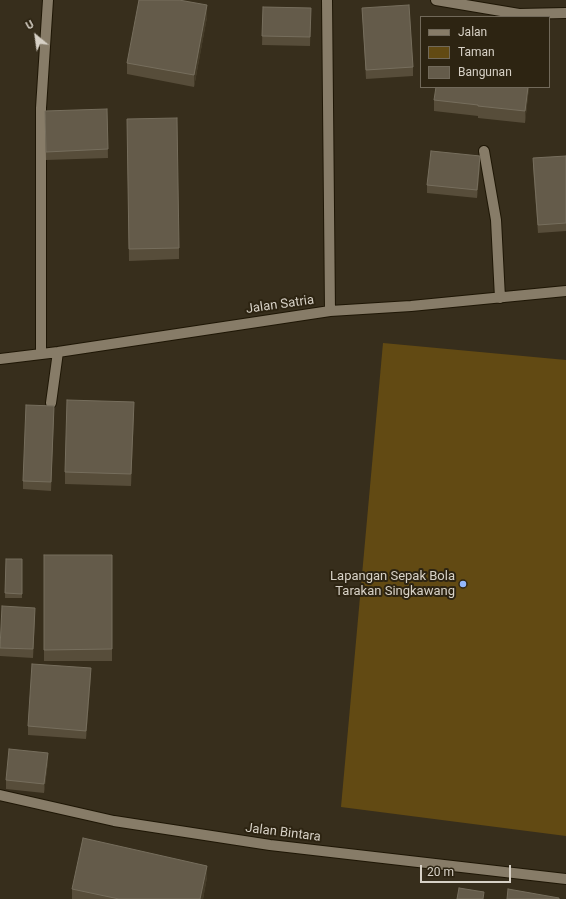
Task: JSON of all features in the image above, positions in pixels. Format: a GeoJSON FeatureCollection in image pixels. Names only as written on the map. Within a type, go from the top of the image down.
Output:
{"type":"FeatureCollection","features":[{"type":"Feature","properties":{"kind":"street"},"geometry":{"type":"LineString","coordinates":[[41,354],[41,108],[48,0]]}},
{"type":"Feature","properties":{"kind":"street"},"geometry":{"type":"LineString","coordinates":[[327,0],[330,311]]}},
{"type":"Feature","properties":{"kind":"street"},"geometry":{"type":"LineString","coordinates":[[436,0],[519,14],[566,13]]}},
{"type":"Feature","properties":{"kind":"street"},"geometry":{"type":"LineString","coordinates":[[484,151],[496,220],[500,298]]}},
{"type":"Feature","properties":{"kind":"street","name":"Jalan Satria"},"geometry":{"type":"LineString","coordinates":[[0,359],[58,352],[330,311],[411,306],[566,291]]}},
{"type":"Feature","properties":{"kind":"street"},"geometry":{"type":"LineString","coordinates":[[51,403],[58,352]]}},
{"type":"Feature","properties":{"kind":"street","name":"Jalan Bintara"},"geometry":{"type":"LineString","coordinates":[[0,795],[114,821],[270,845],[566,880]]}},
{"type":"Feature","properties":{"kind":"green space","name":"Lapangan Sepak Bola Tarakan Singkawang"},"geometry":{"type":"Polygon","coordinates":[[[383,343],[566,360],[566,836],[341,807],[383,343]]]}},
{"type":"Feature","properties":{"kind":"building"},"geometry":{"type":"Polygon","coordinates":[[[139,0],[179,0],[207,5],[194,75],[127,63],[139,0]]]}},
{"type":"Feature","properties":{"kind":"building"},"geometry":{"type":"Polygon","coordinates":[[[409,5],[413,67],[366,70],[362,8],[409,5]]]}},
{"type":"Feature","properties":{"kind":"building"},"geometry":{"type":"Polygon","coordinates":[[[263,7],[311,8],[310,37],[262,36],[263,7]]]}},
{"type":"Feature","properties":{"kind":"building"},"geometry":{"type":"Polygon","coordinates":[[[436,88],[528,88],[525,111],[434,100],[436,88]]]}},
{"type":"Feature","properties":{"kind":"building"},"geometry":{"type":"Polygon","coordinates":[[[107,109],[108,149],[46,152],[45,111],[107,109]]]}},
{"type":"Feature","properties":{"kind":"building"},"geometry":{"type":"Polygon","coordinates":[[[177,118],[179,248],[129,249],[127,119],[177,118]]]}},
{"type":"Feature","properties":{"kind":"building"},"geometry":{"type":"Polygon","coordinates":[[[431,151],[480,156],[477,190],[427,185],[431,151]]]}},
{"type":"Feature","properties":{"kind":"building"},"geometry":{"type":"Polygon","coordinates":[[[566,156],[566,223],[538,225],[533,158],[566,156]]]}},
{"type":"Feature","properties":{"kind":"building"},"geometry":{"type":"Polygon","coordinates":[[[67,400],[134,402],[131,474],[65,472],[67,400]]]}},
{"type":"Feature","properties":{"kind":"building"},"geometry":{"type":"Polygon","coordinates":[[[26,405],[54,406],[51,482],[23,481],[26,405]]]}},
{"type":"Feature","properties":{"kind":"building"},"geometry":{"type":"Polygon","coordinates":[[[44,555],[112,555],[112,649],[44,650],[44,555]]]}},
{"type":"Feature","properties":{"kind":"building"},"geometry":{"type":"Polygon","coordinates":[[[6,559],[22,559],[22,594],[5,593],[6,559]]]}},
{"type":"Feature","properties":{"kind":"building"},"geometry":{"type":"Polygon","coordinates":[[[2,606],[35,608],[33,649],[0,648],[2,606]]]}},
{"type":"Feature","properties":{"kind":"building"},"geometry":{"type":"Polygon","coordinates":[[[32,664],[91,668],[86,731],[28,726],[32,664]]]}},
{"type":"Feature","properties":{"kind":"building"},"geometry":{"type":"Polygon","coordinates":[[[9,749],[48,753],[44,784],[6,780],[9,749]]]}},
{"type":"Feature","properties":{"kind":"building"},"geometry":{"type":"Polygon","coordinates":[[[83,838],[207,866],[200,899],[119,899],[72,889],[83,838]]]}},
{"type":"Feature","properties":{"kind":"building"},"geometry":{"type":"Polygon","coordinates":[[[459,888],[484,892],[483,899],[457,899],[459,888]]]}},
{"type":"Feature","properties":{"kind":"building"},"geometry":{"type":"Polygon","coordinates":[[[508,889],[559,898],[559,899],[507,899],[508,889]]]}},
{"type":"Feature","properties":{"kind":"place","name":"Lapangan Sepak Bola Tarakan Singkawang"},"geometry":{"type":"Point","coordinates":[463,584]}}]}
